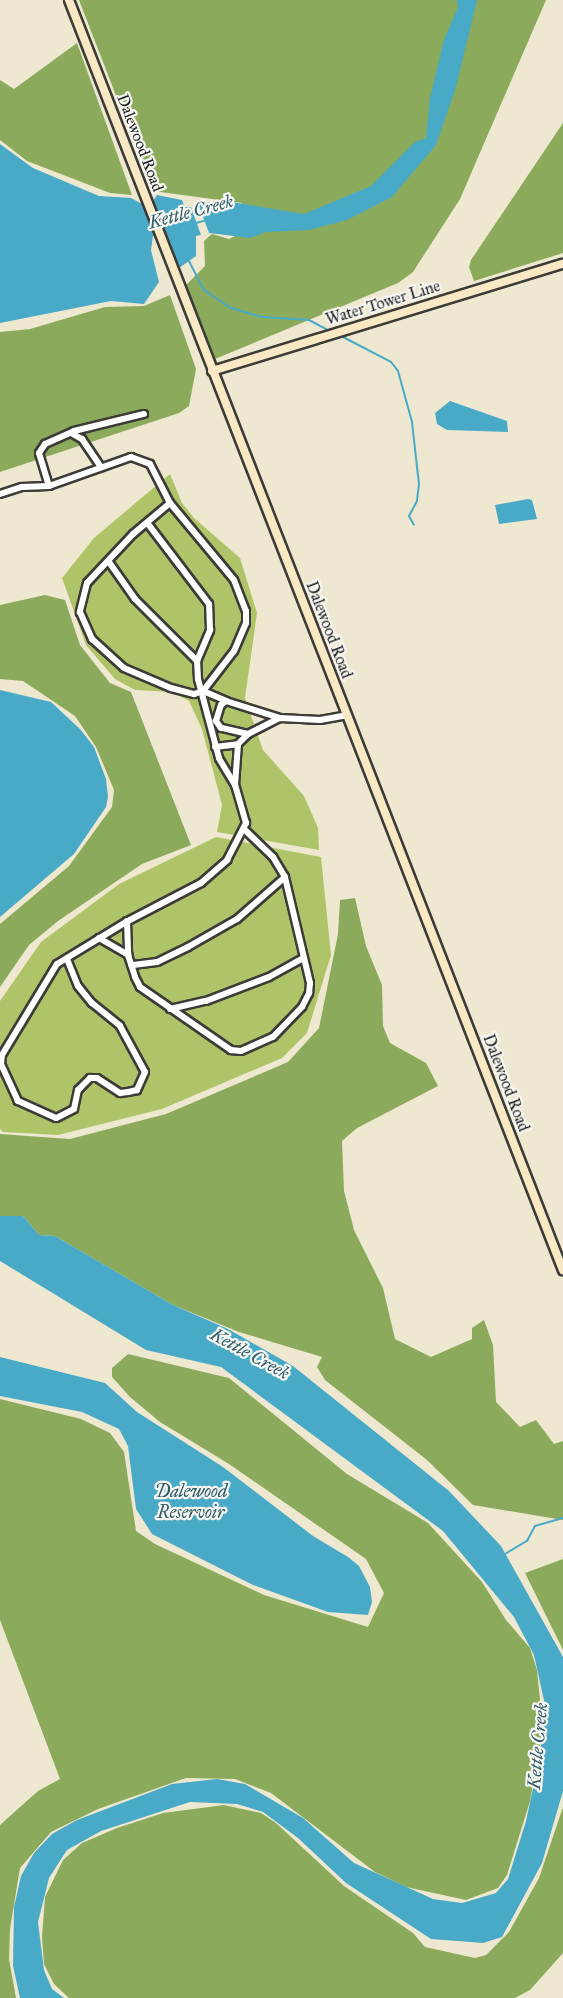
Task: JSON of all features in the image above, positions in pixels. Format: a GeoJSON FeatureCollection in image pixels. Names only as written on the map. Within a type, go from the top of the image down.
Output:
{"type":"FeatureCollection","features":[{"type":"Feature","properties":{"kind":"main road","name":"Dalewood Road"},"geometry":{"type":"LineString","coordinates":[[69,0],[563,1270]]}},
{"type":"Feature","properties":{"kind":"main road","name":"Water Tower Line"},"geometry":{"type":"LineString","coordinates":[[212,371],[563,264]]}},
{"type":"Feature","properties":{"kind":"street"},"geometry":{"type":"LineString","coordinates":[[49,486],[39,453],[45,444],[71,433],[144,414]]}},
{"type":"Feature","properties":{"kind":"street"},"geometry":{"type":"LineString","coordinates":[[71,433],[82,439],[101,467]]}},
{"type":"Feature","properties":{"kind":"street"},"geometry":{"type":"LineString","coordinates":[[0,494],[22,487],[49,486],[131,457],[143,459],[154,471],[170,502],[219,560],[241,594],[246,611],[246,623],[234,651],[203,691],[194,694],[146,679],[124,668],[92,639],[80,612],[81,599],[87,584],[133,534],[148,524],[170,502]]}},
{"type":"Feature","properties":{"kind":"street"},"geometry":{"type":"LineString","coordinates":[[148,524],[209,604],[210,630],[206,648],[197,661]]}},
{"type":"Feature","properties":{"kind":"street"},"geometry":{"type":"LineString","coordinates":[[67,959],[78,986],[92,1003],[120,1026],[145,1072],[137,1090],[120,1093],[97,1078],[90,1078],[81,1084],[75,1109],[56,1118],[18,1101],[1,1064],[2,1055],[57,964],[128,921],[201,883],[227,860],[246,823],[235,785],[216,747],[197,661],[135,599],[109,562]]}},
{"type":"Feature","properties":{"kind":"street"},"geometry":{"type":"LineString","coordinates":[[203,691],[226,701],[280,718],[320,720],[346,715]]}},
{"type":"Feature","properties":{"kind":"street"},"geometry":{"type":"LineString","coordinates":[[226,701],[217,712],[216,721],[228,732],[248,734]]}},
{"type":"Feature","properties":{"kind":"street"},"geometry":{"type":"LineString","coordinates":[[216,747],[238,744],[248,734],[280,718]]}},
{"type":"Feature","properties":{"kind":"street"},"geometry":{"type":"LineString","coordinates":[[235,785],[238,744]]}},
{"type":"Feature","properties":{"kind":"street"},"geometry":{"type":"LineString","coordinates":[[128,921],[128,955],[140,987],[231,1050],[263,1043],[305,1000],[310,983],[302,959],[285,877],[273,857],[244,830]]}},
{"type":"Feature","properties":{"kind":"street"},"geometry":{"type":"LineString","coordinates":[[131,965],[157,962],[237,919],[285,877]]}},
{"type":"Feature","properties":{"kind":"street"},"geometry":{"type":"LineString","coordinates":[[99,938],[128,955]]}},
{"type":"Feature","properties":{"kind":"street"},"geometry":{"type":"LineString","coordinates":[[170,1009],[206,1001],[269,977],[302,959]]}},
{"type":"Feature","properties":{"kind":"green space"},"geometry":{"type":"Polygon","coordinates":[[[79,0],[546,0],[460,199],[413,272],[398,283],[215,359],[186,285],[205,266],[204,241],[212,234],[229,239],[243,232],[242,203],[153,191],[79,0]]]}},
{"type":"Feature","properties":{"kind":"green space"},"geometry":{"type":"Polygon","coordinates":[[[77,43],[132,195],[110,193],[27,161],[0,140],[0,80],[14,89],[77,43]]]}},
{"type":"Feature","properties":{"kind":"green space"},"geometry":{"type":"Polygon","coordinates":[[[563,123],[563,253],[474,281],[469,267],[471,260],[563,123]]]}},
{"type":"Feature","properties":{"kind":"green space"},"geometry":{"type":"Polygon","coordinates":[[[170,295],[196,369],[189,406],[179,413],[0,472],[0,332],[30,329],[105,307],[144,306],[170,295]]]}},
{"type":"Feature","properties":{"kind":"green space"},"geometry":{"type":"Polygon","coordinates":[[[170,474],[182,503],[194,518],[240,558],[257,613],[245,698],[263,750],[304,796],[318,828],[319,850],[217,832],[222,805],[202,729],[189,701],[172,692],[135,690],[115,679],[86,645],[62,578],[94,538],[170,474]]]}},
{"type":"Feature","properties":{"kind":"green space"},"geometry":{"type":"Polygon","coordinates":[[[45,595],[65,600],[80,645],[110,683],[131,692],[191,845],[142,864],[58,921],[29,945],[0,987],[0,924],[69,866],[112,807],[114,790],[96,747],[75,716],[23,681],[0,679],[0,605],[45,595]]]}},
{"type":"Feature","properties":{"kind":"green space"},"geometry":{"type":"Polygon","coordinates":[[[216,837],[321,857],[331,955],[307,1033],[282,1058],[162,1109],[58,1135],[3,1132],[0,1129],[0,1001],[41,942],[119,884],[216,837]]]}},
{"type":"Feature","properties":{"kind":"green space"},"geometry":{"type":"Polygon","coordinates":[[[355,898],[366,946],[382,985],[383,1026],[390,1043],[426,1063],[438,1086],[357,1128],[342,1141],[344,1191],[354,1230],[383,1288],[395,1339],[431,1357],[472,1339],[472,1328],[484,1320],[493,1345],[496,1402],[520,1427],[536,1420],[554,1444],[563,1441],[563,1520],[473,1505],[427,1460],[325,1380],[317,1367],[322,1357],[239,1332],[173,1305],[55,1236],[39,1235],[23,1216],[0,1216],[0,1134],[70,1139],[166,1114],[288,1062],[319,1028],[338,934],[340,900],[355,898]]]}},
{"type":"Feature","properties":{"kind":"green space"},"geometry":{"type":"Polygon","coordinates":[[[128,1354],[229,1378],[347,1474],[428,1523],[482,1582],[506,1620],[530,1648],[537,1670],[543,1729],[530,1801],[507,1875],[498,1888],[466,1900],[406,1887],[375,1872],[271,1793],[235,1779],[186,1778],[98,1809],[51,1832],[20,1868],[10,1929],[9,1959],[16,1998],[0,1998],[0,1825],[38,1791],[60,1779],[0,1620],[0,1399],[81,1419],[110,1433],[124,1452],[136,1531],[155,1544],[264,1595],[368,1627],[384,1593],[366,1559],[229,1464],[160,1422],[130,1397],[112,1377],[112,1368],[128,1354]]]}},
{"type":"Feature","properties":{"kind":"green space"},"geometry":{"type":"Polygon","coordinates":[[[563,1559],[563,1650],[525,1573],[563,1559]]]}},
{"type":"Feature","properties":{"kind":"green space"},"geometry":{"type":"Polygon","coordinates":[[[224,1805],[261,1813],[276,1823],[344,1886],[413,1933],[425,1947],[475,1958],[486,1955],[509,1932],[539,1878],[563,1807],[563,1953],[530,1990],[515,1998],[69,1998],[54,1984],[44,1964],[42,1937],[45,1897],[63,1860],[82,1843],[117,1828],[163,1813],[224,1805]]]}},
{"type":"Feature","properties":{"kind":"water","name":"Kettle Creek"},"geometry":{"type":"Polygon","coordinates":[[[457,0],[477,0],[456,87],[436,145],[392,197],[347,220],[309,230],[266,232],[250,238],[209,233],[198,203],[226,201],[304,214],[371,186],[415,142],[426,138],[430,98],[444,40],[458,7],[457,0]]]}},
{"type":"Feature","properties":{"kind":"water"},"geometry":{"type":"Polygon","coordinates":[[[0,144],[33,168],[99,196],[131,198],[144,205],[150,205],[157,195],[182,200],[185,207],[191,207],[201,235],[196,236],[196,256],[179,268],[161,236],[153,236],[151,250],[159,282],[144,304],[111,301],[0,323],[0,144]]]}},
{"type":"Feature","properties":{"kind":"water"},"geometry":{"type":"Polygon","coordinates":[[[450,401],[507,421],[508,432],[447,430],[437,424],[435,413],[450,401]]]}},
{"type":"Feature","properties":{"kind":"water"},"geometry":{"type":"Polygon","coordinates":[[[532,500],[537,519],[499,524],[495,505],[532,500]]]}},
{"type":"Feature","properties":{"kind":"water"},"geometry":{"type":"Polygon","coordinates":[[[0,690],[51,702],[80,729],[94,747],[106,779],[108,797],[106,807],[74,854],[0,917],[0,690]]]}},
{"type":"Feature","properties":{"kind":"water"},"geometry":{"type":"Polygon","coordinates":[[[0,1216],[23,1216],[39,1235],[55,1236],[173,1305],[228,1329],[293,1366],[449,1491],[501,1546],[563,1657],[563,1791],[542,1863],[502,1937],[483,1943],[431,1939],[346,1883],[298,1838],[263,1812],[237,1804],[190,1802],[101,1831],[67,1850],[49,1878],[38,1922],[44,1970],[52,1989],[64,1998],[20,1998],[13,1966],[14,1907],[21,1876],[34,1853],[52,1834],[77,1820],[172,1784],[217,1779],[245,1784],[303,1818],[354,1863],[433,1899],[462,1903],[496,1893],[508,1879],[526,1821],[540,1756],[545,1705],[534,1655],[514,1617],[443,1531],[221,1367],[146,1350],[0,1261],[0,1216]]]}},
{"type":"Feature","properties":{"kind":"water","name":"Dalewood Reservoir"},"geometry":{"type":"Polygon","coordinates":[[[0,1357],[105,1383],[137,1412],[223,1467],[313,1536],[359,1566],[370,1587],[372,1602],[368,1615],[328,1612],[253,1585],[152,1534],[136,1509],[128,1446],[119,1429],[82,1412],[0,1396],[0,1357]]]}},
{"type":"Feature","properties":{"kind":"waterway","name":"Kettle Creek"},"geometry":{"type":"LineString","coordinates":[[196,223],[207,220]]}},
{"type":"Feature","properties":{"kind":"waterway"},"geometry":{"type":"LineString","coordinates":[[189,261],[204,290],[231,308],[263,317],[309,320],[328,330]]}},
{"type":"Feature","properties":{"kind":"waterway"},"geometry":{"type":"LineString","coordinates":[[343,337],[391,362],[398,371],[412,422],[419,484],[417,501],[409,516],[414,525]]}},
{"type":"Feature","properties":{"kind":"waterway"},"geometry":{"type":"LineString","coordinates":[[505,1554],[527,1541],[535,1526],[563,1518]]}}]}
